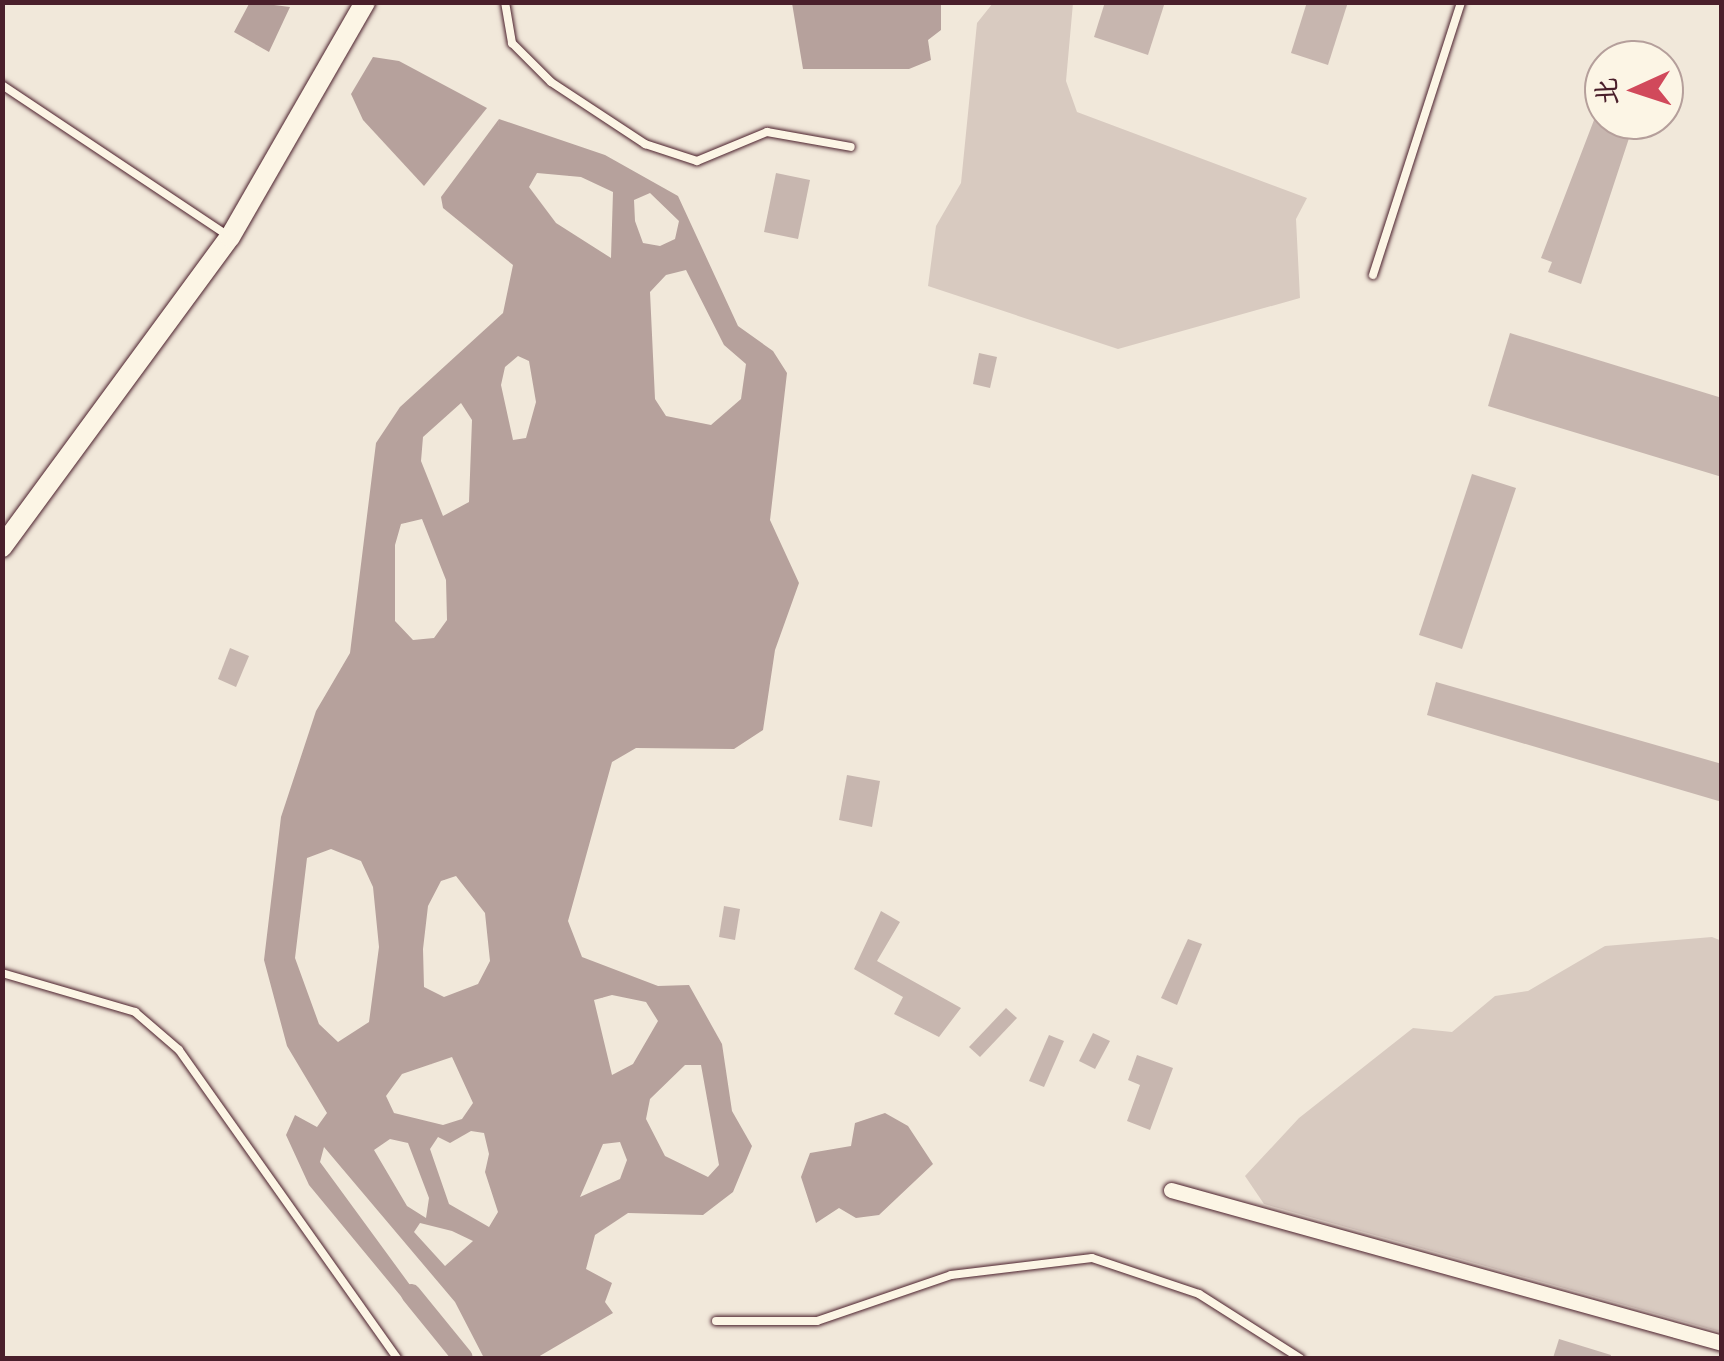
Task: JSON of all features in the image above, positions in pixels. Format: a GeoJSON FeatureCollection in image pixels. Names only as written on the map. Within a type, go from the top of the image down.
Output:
{"type":"FeatureCollection","features":[{"type":"Feature","properties":{"kind":"street"},"geometry":{"type":"LineString","coordinates":[[2,547],[230,237],[365,2]]}},
{"type":"Feature","properties":{"kind":"street"},"geometry":{"type":"LineString","coordinates":[[1171,1190],[1722,1343]]}},
{"type":"Feature","properties":{"kind":"lane"},"geometry":{"type":"LineString","coordinates":[[505,2],[512,43],[646,144],[697,161],[767,132],[852,146]]}},
{"type":"Feature","properties":{"kind":"lane"},"geometry":{"type":"LineString","coordinates":[[1374,275],[1461,2]]}},
{"type":"Feature","properties":{"kind":"lane"},"geometry":{"type":"LineString","coordinates":[[2,85],[230,237]]}},
{"type":"Feature","properties":{"kind":"lane"},"geometry":{"type":"LineString","coordinates":[[2,973],[135,1012],[179,1050],[397,1358]]}},
{"type":"Feature","properties":{"kind":"lane"},"geometry":{"type":"LineString","coordinates":[[716,1321],[817,1321],[951,1275],[1092,1258],[1198,1294],[1300,1358]]}},
{"type":"Feature","properties":{"kind":"shaded area"},"geometry":{"type":"Polygon","coordinates":[[[250,2],[290,7],[269,52],[234,32],[250,2]]]}},
{"type":"Feature","properties":{"kind":"shaded area"},"geometry":{"type":"Polygon","coordinates":[[[792,3],[941,3],[941,30],[928,40],[931,60],[909,69],[803,69],[792,3]]]}},
{"type":"Feature","properties":{"kind":"shaded area"},"geometry":{"type":"Polygon","coordinates":[[[993,3],[1073,3],[1066,81],[1077,112],[1307,198],[1296,219],[1300,298],[1118,349],[928,286],[936,226],[961,183],[977,23],[993,3]]]}},
{"type":"Feature","properties":{"kind":"shaded area"},"geometry":{"type":"Polygon","coordinates":[[[373,57],[399,61],[487,108],[424,186],[363,120],[351,94],[373,57]]]}},
{"type":"Feature","properties":{"kind":"shaded area"},"geometry":{"type":"Polygon","coordinates":[[[499,119],[605,155],[678,196],[738,326],[773,351],[787,373],[770,520],[799,583],[775,650],[763,730],[734,749],[636,748],[612,762],[568,921],[582,957],[658,986],[689,985],[722,1044],[732,1111],[752,1146],[733,1192],[703,1215],[628,1213],[595,1235],[586,1269],[612,1283],[605,1302],[613,1313],[538,1357],[484,1358],[455,1302],[324,1147],[320,1162],[429,1311],[428,1329],[309,1185],[286,1135],[295,1115],[317,1127],[327,1113],[287,1046],[264,960],[281,817],[316,711],[350,653],[376,443],[400,407],[503,313],[513,265],[443,208],[441,197],[499,119]],[[537,173],[529,187],[556,223],[611,258],[613,192],[581,177],[537,173]],[[650,193],[634,200],[635,221],[643,243],[660,246],[675,239],[679,221],[650,193]],[[686,270],[666,275],[650,292],[655,399],[666,416],[711,425],[741,399],[746,364],[724,345],[686,270]],[[518,356],[505,367],[501,385],[513,440],[526,438],[536,402],[529,361],[518,356]],[[461,403],[423,437],[421,461],[443,516],[469,502],[472,420],[461,403]],[[422,519],[401,524],[395,545],[395,621],[413,640],[434,638],[447,620],[446,580],[422,519]],[[331,849],[307,858],[295,958],[319,1024],[338,1042],[369,1022],[379,947],[373,887],[361,861],[331,849]],[[456,876],[441,881],[428,906],[424,987],[444,997],[478,984],[490,961],[485,913],[456,876]],[[612,995],[594,1000],[612,1075],[633,1064],[658,1021],[646,1002],[612,995]],[[452,1057],[402,1074],[386,1096],[394,1113],[443,1125],[462,1119],[473,1103],[452,1057]],[[685,1065],[650,1099],[646,1119],[665,1156],[708,1177],[719,1165],[701,1065],[685,1065]],[[471,1131],[450,1143],[438,1137],[430,1149],[449,1204],[489,1227],[498,1212],[485,1172],[489,1154],[484,1133],[471,1131]],[[390,1139],[374,1150],[407,1206],[426,1218],[429,1198],[408,1143],[390,1139]],[[620,1142],[603,1144],[580,1197],[620,1179],[627,1160],[620,1142]],[[420,1223],[414,1232],[445,1266],[473,1241],[420,1223]]]}},
{"type":"Feature","properties":{"kind":"shaded area"},"geometry":{"type":"Polygon","coordinates":[[[1712,937],[1722,941],[1721,1332],[1264,1204],[1245,1176],[1299,1118],[1413,1028],[1452,1032],[1495,996],[1528,991],[1605,946],[1712,937]]]}},
{"type":"Feature","properties":{"kind":"shaded area"},"geometry":{"type":"Polygon","coordinates":[[[885,1113],[908,1126],[933,1164],[879,1215],[856,1218],[839,1208],[816,1223],[801,1177],[810,1153],[851,1146],[855,1123],[885,1113]]]}},
{"type":"Feature","properties":{"kind":"building"},"geometry":{"type":"Polygon","coordinates":[[[1105,2],[1165,2],[1148,55],[1094,37],[1105,2]]]}},
{"type":"Feature","properties":{"kind":"building"},"geometry":{"type":"Polygon","coordinates":[[[1307,2],[1348,2],[1328,65],[1291,53],[1307,2]]]}},
{"type":"Feature","properties":{"kind":"building"},"geometry":{"type":"Polygon","coordinates":[[[1586,140],[1628,140],[1581,284],[1548,272],[1552,262],[1541,258],[1586,140]]]}},
{"type":"Feature","properties":{"kind":"building"},"geometry":{"type":"Polygon","coordinates":[[[776,173],[810,180],[798,239],[764,232],[776,173]]]}},
{"type":"Feature","properties":{"kind":"building"},"geometry":{"type":"Polygon","coordinates":[[[1510,333],[1722,398],[1722,477],[1488,406],[1510,333]]]}},
{"type":"Feature","properties":{"kind":"building"},"geometry":{"type":"Polygon","coordinates":[[[979,353],[997,357],[990,388],[973,384],[979,353]]]}},
{"type":"Feature","properties":{"kind":"building"},"geometry":{"type":"Polygon","coordinates":[[[1472,474],[1516,488],[1462,649],[1419,635],[1472,474]]]}},
{"type":"Feature","properties":{"kind":"building"},"geometry":{"type":"Polygon","coordinates":[[[230,648],[249,656],[236,687],[218,679],[230,648]]]}},
{"type":"Feature","properties":{"kind":"building"},"geometry":{"type":"Polygon","coordinates":[[[1436,682],[1722,764],[1722,802],[1427,715],[1436,682]]]}},
{"type":"Feature","properties":{"kind":"building"},"geometry":{"type":"Polygon","coordinates":[[[847,775],[880,781],[872,827],[839,820],[847,775]]]}},
{"type":"Feature","properties":{"kind":"building"},"geometry":{"type":"Polygon","coordinates":[[[724,906],[740,909],[735,940],[719,937],[724,906]]]}},
{"type":"Feature","properties":{"kind":"building"},"geometry":{"type":"Polygon","coordinates":[[[881,911],[900,922],[877,961],[961,1008],[939,1037],[894,1014],[903,997],[854,969],[881,911]]]}},
{"type":"Feature","properties":{"kind":"building"},"geometry":{"type":"Polygon","coordinates":[[[1188,939],[1202,944],[1177,1005],[1161,998],[1188,939]]]}},
{"type":"Feature","properties":{"kind":"building"},"geometry":{"type":"Polygon","coordinates":[[[1006,1008],[1017,1018],[980,1057],[969,1047],[1006,1008]]]}},
{"type":"Feature","properties":{"kind":"building"},"geometry":{"type":"Polygon","coordinates":[[[1093,1033],[1110,1041],[1095,1069],[1079,1061],[1093,1033]]]}},
{"type":"Feature","properties":{"kind":"building"},"geometry":{"type":"Polygon","coordinates":[[[1049,1035],[1064,1041],[1044,1087],[1029,1081],[1049,1035]]]}},
{"type":"Feature","properties":{"kind":"building"},"geometry":{"type":"Polygon","coordinates":[[[1137,1055],[1173,1068],[1150,1130],[1127,1121],[1140,1085],[1128,1080],[1137,1055]]]}},
{"type":"Feature","properties":{"kind":"building"},"geometry":{"type":"Polygon","coordinates":[[[1559,1339],[1611,1355],[1610,1358],[1553,1358],[1559,1339]]]}},
{"type":"Feature","properties":{"kind":"waterway"},"geometry":{"type":"LineString","coordinates":[[411,1294],[463,1358]]}}]}
